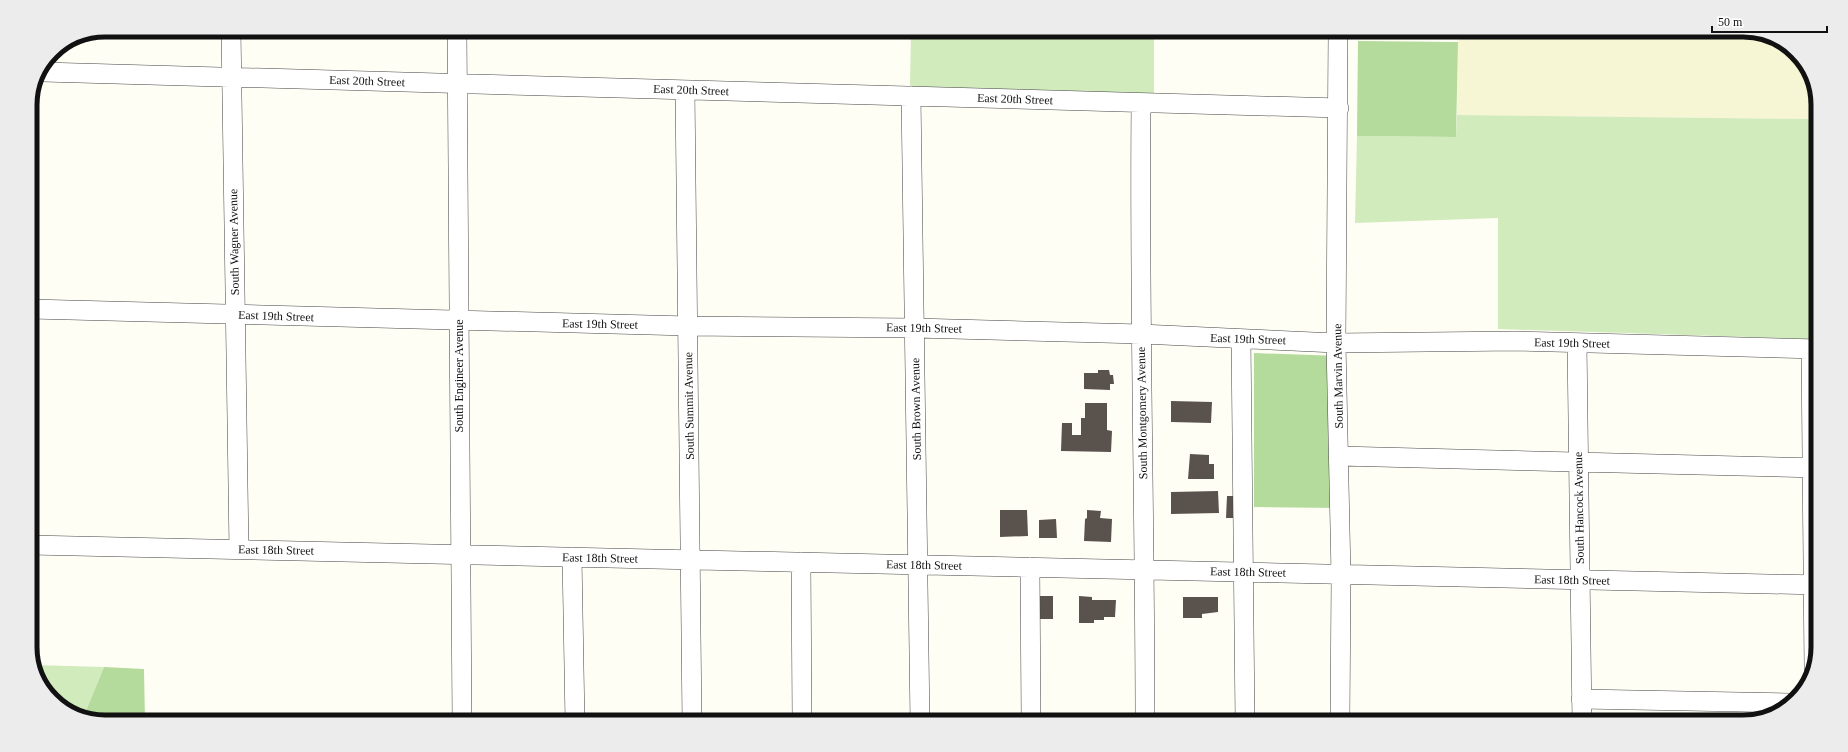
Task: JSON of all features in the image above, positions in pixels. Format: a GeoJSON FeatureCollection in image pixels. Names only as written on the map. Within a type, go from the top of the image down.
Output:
{"type":"FeatureCollection","features":[{"type":"Feature","properties":{"kind":"street","name":"South Wagner Avenue"},"geometry":{"type":"LineString","coordinates":[[231,37],[239,550]]}},
{"type":"Feature","properties":{"kind":"street","name":"South Engineer Avenue"},"geometry":{"type":"LineString","coordinates":[[457,37],[462,715]]}},
{"type":"Feature","properties":{"kind":"street","name":"South Marvin Avenue"},"geometry":{"type":"LineString","coordinates":[[1338,37],[1339,108],[1336,343],[1341,574],[1340,715]]}},
{"type":"Feature","properties":{"kind":"street","name":"East 20th Street"},"geometry":{"type":"LineString","coordinates":[[45,72],[1339,108]]}},
{"type":"Feature","properties":{"kind":"street","name":"South Summit Avenue"},"geometry":{"type":"LineString","coordinates":[[685,90],[692,715]]}},
{"type":"Feature","properties":{"kind":"street","name":"South Brown Avenue"},"geometry":{"type":"LineString","coordinates":[[911,96],[920,715]]}},
{"type":"Feature","properties":{"kind":"street","name":"South Montgomery Avenue"},"geometry":{"type":"LineString","coordinates":[[1140,103],[1145,715]]}},
{"type":"Feature","properties":{"kind":"street","name":"East 19th Street"},"geometry":{"type":"LineString","coordinates":[[37,309],[688,326],[914,328],[1141,334],[1336,343],[1509,341],[1811,349]]}},
{"type":"Feature","properties":{"kind":"street"},"geometry":{"type":"LineString","coordinates":[[1241,338],[1245,715]]}},
{"type":"Feature","properties":{"kind":"street","name":"South Hancock Avenue"},"geometry":{"type":"LineString","coordinates":[[1577,343],[1582,715]]}},
{"type":"Feature","properties":{"kind":"street"},"geometry":{"type":"LineString","coordinates":[[1339,456],[1811,468]]}},
{"type":"Feature","properties":{"kind":"street","name":"East 18th Street"},"geometry":{"type":"LineString","coordinates":[[37,545],[1811,585]]}},
{"type":"Feature","properties":{"kind":"street"},"geometry":{"type":"LineString","coordinates":[[572,557],[575,715]]}},
{"type":"Feature","properties":{"kind":"street"},"geometry":{"type":"LineString","coordinates":[[801,562],[802,715]]}},
{"type":"Feature","properties":{"kind":"street"},"geometry":{"type":"LineString","coordinates":[[1030,568],[1031,715]]}},
{"type":"Feature","properties":{"kind":"street"},"geometry":{"type":"LineString","coordinates":[[1582,699],[1782,703]]}},
{"type":"Feature","properties":{"kind":"green space"},"geometry":{"type":"Polygon","coordinates":[[[911,37],[1154,37],[1154,101],[914,92],[910,85],[911,37]]]}},
{"type":"Feature","properties":{"kind":"green space"},"geometry":{"type":"Polygon","coordinates":[[[1458,37],[1752,38],[1773,44],[1788,54],[1804,75],[1809,89],[1809,119],[1457,115],[1458,37]]]}},
{"type":"Feature","properties":{"kind":"green space"},"geometry":{"type":"Polygon","coordinates":[[[1358,41],[1458,42],[1456,137],[1357,136],[1358,41]]]}},
{"type":"Feature","properties":{"kind":"green space"},"geometry":{"type":"Polygon","coordinates":[[[1457,115],[1809,119],[1811,339],[1498,329],[1498,218],[1355,223],[1357,136],[1456,137],[1457,115]]]}},
{"type":"Feature","properties":{"kind":"green space"},"geometry":{"type":"Polygon","coordinates":[[[1254,353],[1339,356],[1338,508],[1254,507],[1254,353]]]}},
{"type":"Feature","properties":{"kind":"green space"},"geometry":{"type":"Polygon","coordinates":[[[40,665],[104,667],[86,712],[67,704],[60,698],[46,681],[40,665]]]}},
{"type":"Feature","properties":{"kind":"green space"},"geometry":{"type":"Polygon","coordinates":[[[104,667],[144,669],[145,715],[105,715],[86,712],[104,667]]]}},
{"type":"Feature","properties":{"kind":"building"},"geometry":{"type":"Polygon","coordinates":[[[1098,370],[1109,370],[1110,375],[1113,375],[1114,384],[1110,384],[1110,390],[1084,389],[1084,373],[1098,373],[1098,370]]]}},
{"type":"Feature","properties":{"kind":"building"},"geometry":{"type":"Polygon","coordinates":[[[1171,401],[1212,402],[1211,423],[1171,422],[1171,401]]]}},
{"type":"Feature","properties":{"kind":"building"},"geometry":{"type":"Polygon","coordinates":[[[1085,403],[1107,403],[1107,430],[1112,431],[1111,452],[1061,451],[1062,423],[1072,423],[1072,435],[1081,435],[1081,418],[1085,418],[1085,403]]]}},
{"type":"Feature","properties":{"kind":"building"},"geometry":{"type":"Polygon","coordinates":[[[1190,454],[1209,455],[1209,464],[1214,464],[1214,479],[1188,479],[1190,454]]]}},
{"type":"Feature","properties":{"kind":"building"},"geometry":{"type":"Polygon","coordinates":[[[1218,491],[1219,513],[1171,514],[1171,492],[1218,491]]]}},
{"type":"Feature","properties":{"kind":"building"},"geometry":{"type":"Polygon","coordinates":[[[1227,496],[1237,496],[1237,518],[1226,518],[1227,496]]]}},
{"type":"Feature","properties":{"kind":"building"},"geometry":{"type":"Polygon","coordinates":[[[1000,510],[1027,510],[1028,536],[1000,537],[1000,510]]]}},
{"type":"Feature","properties":{"kind":"building"},"geometry":{"type":"Polygon","coordinates":[[[1087,510],[1101,511],[1100,518],[1112,519],[1111,542],[1084,541],[1087,510]]]}},
{"type":"Feature","properties":{"kind":"building"},"geometry":{"type":"Polygon","coordinates":[[[1056,519],[1057,538],[1039,538],[1039,520],[1056,519]]]}},
{"type":"Feature","properties":{"kind":"building"},"geometry":{"type":"Polygon","coordinates":[[[1036,596],[1053,596],[1053,619],[1036,619],[1036,596]]]}},
{"type":"Feature","properties":{"kind":"building"},"geometry":{"type":"Polygon","coordinates":[[[1079,596],[1092,597],[1092,600],[1116,600],[1115,617],[1104,617],[1104,620],[1094,620],[1094,623],[1079,623],[1079,596]]]}},
{"type":"Feature","properties":{"kind":"building"},"geometry":{"type":"Polygon","coordinates":[[[1183,597],[1218,597],[1218,612],[1202,614],[1202,618],[1183,618],[1183,597]]]}}]}
